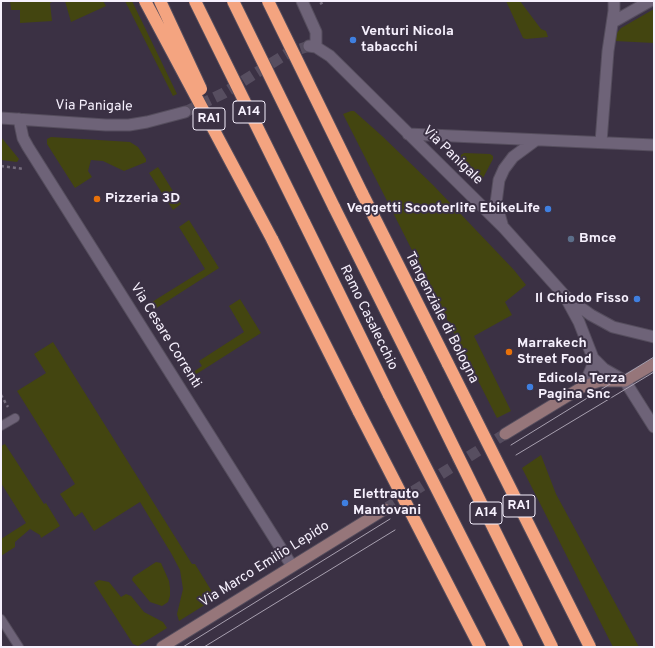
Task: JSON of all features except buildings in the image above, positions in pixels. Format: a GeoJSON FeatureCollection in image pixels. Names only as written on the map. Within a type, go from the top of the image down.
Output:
{"type":"FeatureCollection","features":[{"type":"Feature","properties":{"kind":"highway","name":"RA1"},"geometry":{"type":"LineString","coordinates":[[145,1],[272,239],[480,647]]}},
{"type":"Feature","properties":{"kind":"highway","name":"RA1"},"geometry":{"type":"LineString","coordinates":[[160,1],[272,239]]}},
{"type":"Feature","properties":{"kind":"highway","name":"Ramo Casalecchio"},"geometry":{"type":"LineString","coordinates":[[195,1],[389,395],[517,647]]}},
{"type":"Feature","properties":{"kind":"highway","name":"Ramo Casalecchio"},"geometry":{"type":"LineString","coordinates":[[233,1],[552,647]]}},
{"type":"Feature","properties":{"kind":"highway","name":"Tangenziale di Bologna"},"geometry":{"type":"LineString","coordinates":[[268,1],[590,647]]}},
{"type":"Feature","properties":{"kind":"main road"},"geometry":{"type":"LineString","coordinates":[[505,434],[584,386],[600,381],[625,381],[654,364]]}},
{"type":"Feature","properties":{"kind":"main road","name":"Via Marco Emilio Lepido"},"geometry":{"type":"LineString","coordinates":[[162,647],[385,509]]}},
{"type":"Feature","properties":{"kind":"street","name":"Via Panigale"},"geometry":{"type":"LineString","coordinates":[[302,1],[316,32],[312,46],[330,56],[504,228],[566,297],[591,315],[613,327],[654,337]]}},
{"type":"Feature","properties":{"kind":"street"},"geometry":{"type":"LineString","coordinates":[[601,142],[608,51],[613,22],[614,1]]}},
{"type":"Feature","properties":{"kind":"street"},"geometry":{"type":"LineString","coordinates":[[613,22],[650,1]]}},
{"type":"Feature","properties":{"kind":"street","name":"Via Panigale"},"geometry":{"type":"LineString","coordinates":[[1,118],[106,125],[129,125],[185,112]]}},
{"type":"Feature","properties":{"kind":"street","name":"Via Cesare Correnti"},"geometry":{"type":"LineString","coordinates":[[19,119],[23,138],[28,147],[292,566]]}},
{"type":"Feature","properties":{"kind":"street"},"geometry":{"type":"LineString","coordinates":[[408,134],[654,145]]}},
{"type":"Feature","properties":{"kind":"street"},"geometry":{"type":"LineString","coordinates":[[504,228],[496,204],[499,180],[504,169],[513,157],[536,140]]}},
{"type":"Feature","properties":{"kind":"street","name":"Via Panigale"},"geometry":{"type":"LineString","coordinates":[[566,297],[579,322],[593,358],[604,369],[625,381]]}},
{"type":"Feature","properties":{"kind":"street"},"geometry":{"type":"LineString","coordinates":[[584,386],[592,366],[593,358]]}},
{"type":"Feature","properties":{"kind":"street"},"geometry":{"type":"LineString","coordinates":[[625,381],[654,427]]}},
{"type":"Feature","properties":{"kind":"lane"},"geometry":{"type":"LineString","coordinates":[[1,426],[15,418]]}},
{"type":"Feature","properties":{"kind":"lane"},"geometry":{"type":"LineString","coordinates":[[1,619],[19,647]]}},
{"type":"Feature","properties":{"kind":"path"},"geometry":{"type":"LineString","coordinates":[[1,166],[30,170]]}},
{"type":"Feature","properties":{"kind":"shaded area"},"geometry":{"type":"Polygon","coordinates":[[[10,1],[54,1],[50,3],[52,21],[20,23],[20,10],[11,10],[10,1]]]}},
{"type":"Feature","properties":{"kind":"shaded area"},"geometry":{"type":"Polygon","coordinates":[[[65,1],[103,1],[106,6],[71,22],[65,1]]]}},
{"type":"Feature","properties":{"kind":"shaded area"},"geometry":{"type":"Polygon","coordinates":[[[125,1],[132,1],[177,94],[173,96],[125,1]]]}},
{"type":"Feature","properties":{"kind":"shaded area"},"geometry":{"type":"Polygon","coordinates":[[[506,1],[520,1],[541,29],[546,31],[548,37],[523,38],[506,1]]]}},
{"type":"Feature","properties":{"kind":"shaded area"},"geometry":{"type":"Polygon","coordinates":[[[654,9],[654,43],[615,41],[616,34],[621,28],[654,9]]]}},
{"type":"Feature","properties":{"kind":"shaded area"},"geometry":{"type":"Polygon","coordinates":[[[354,111],[382,136],[433,185],[514,270],[526,285],[505,302],[512,315],[474,336],[511,411],[497,418],[343,114],[354,111]]]}},
{"type":"Feature","properties":{"kind":"shaded area"},"geometry":{"type":"Polygon","coordinates":[[[1,137],[19,159],[17,162],[1,160],[1,137]]]}},
{"type":"Feature","properties":{"kind":"shaded area"},"geometry":{"type":"Polygon","coordinates":[[[51,137],[130,142],[138,147],[146,159],[146,162],[124,171],[103,161],[91,160],[88,171],[92,177],[75,188],[47,144],[47,139],[51,137]]]}},
{"type":"Feature","properties":{"kind":"shaded area"},"geometry":{"type":"Polygon","coordinates":[[[464,153],[490,154],[493,156],[493,159],[483,178],[461,160],[461,155],[464,153]]]}},
{"type":"Feature","properties":{"kind":"shaded area"},"geometry":{"type":"Polygon","coordinates":[[[158,167],[181,204],[173,210],[149,173],[158,167]]]}},
{"type":"Feature","properties":{"kind":"shaded area"},"geometry":{"type":"Polygon","coordinates":[[[189,220],[219,268],[155,309],[152,302],[205,269],[179,227],[189,220]]]}},
{"type":"Feature","properties":{"kind":"shaded area"},"geometry":{"type":"Polygon","coordinates":[[[240,299],[261,333],[187,380],[186,377],[202,366],[199,361],[244,332],[229,306],[240,299]]]}},
{"type":"Feature","properties":{"kind":"shaded area"},"geometry":{"type":"Polygon","coordinates":[[[53,342],[192,564],[195,564],[214,595],[211,601],[179,621],[177,614],[183,589],[180,570],[140,502],[94,531],[82,512],[75,517],[60,494],[75,484],[17,391],[46,373],[34,354],[53,342]]]}},
{"type":"Feature","properties":{"kind":"shaded area"},"geometry":{"type":"Polygon","coordinates":[[[5,444],[60,526],[41,538],[40,535],[30,529],[15,542],[15,547],[1,556],[1,539],[26,523],[1,483],[1,446],[5,444]]]}},
{"type":"Feature","properties":{"kind":"shaded area"},"geometry":{"type":"Polygon","coordinates":[[[541,455],[556,494],[639,647],[613,647],[522,468],[541,455]]]}},
{"type":"Feature","properties":{"kind":"shaded area"},"geometry":{"type":"Polygon","coordinates":[[[156,562],[161,563],[169,581],[170,588],[168,602],[162,606],[150,602],[132,580],[133,577],[156,562]]]}},
{"type":"Feature","properties":{"kind":"shaded area"},"geometry":{"type":"Polygon","coordinates":[[[99,580],[109,582],[121,597],[126,594],[131,596],[144,612],[163,622],[167,628],[138,646],[133,644],[94,583],[99,580]]]}},
{"type":"Feature","properties":{"kind":"tunnel"},"geometry":{"type":"LineString","coordinates":[[185,112],[224,93],[288,53],[309,46]]}},
{"type":"Feature","properties":{"kind":"tunnel"},"geometry":{"type":"LineString","coordinates":[[385,509],[505,434]]}},
{"type":"Feature","properties":{"kind":"tram line"},"geometry":{"type":"LineString","coordinates":[[511,445],[654,357]]}},
{"type":"Feature","properties":{"kind":"tram line"},"geometry":{"type":"LineString","coordinates":[[516,455],[654,372]]}},
{"type":"Feature","properties":{"kind":"tram line"},"geometry":{"type":"LineString","coordinates":[[183,647],[390,519]]}},
{"type":"Feature","properties":{"kind":"tram line"},"geometry":{"type":"LineString","coordinates":[[204,647],[395,530]]}},
{"type":"Feature","properties":{"kind":"place","name":"Venturi Nicola tabacchi"},"geometry":{"type":"Point","coordinates":[353,40]}},
{"type":"Feature","properties":{"kind":"place","name":"Pizzeria 3D"},"geometry":{"type":"Point","coordinates":[97,199]}},
{"type":"Feature","properties":{"kind":"place","name":"Veggetti Scooterlife EbikeLife"},"geometry":{"type":"Point","coordinates":[548,209]}},
{"type":"Feature","properties":{"kind":"place","name":"Bmce"},"geometry":{"type":"Point","coordinates":[571,239]}},
{"type":"Feature","properties":{"kind":"place","name":"Il Chiodo Fisso"},"geometry":{"type":"Point","coordinates":[637,299]}},
{"type":"Feature","properties":{"kind":"place","name":"Marrakech Street Food"},"geometry":{"type":"Point","coordinates":[509,352]}},
{"type":"Feature","properties":{"kind":"place","name":"Edicola Terza Pagina Snc"},"geometry":{"type":"Point","coordinates":[530,387]}},
{"type":"Feature","properties":{"kind":"place","name":"Elettrauto Mantovani"},"geometry":{"type":"Point","coordinates":[345,503]}}]}
